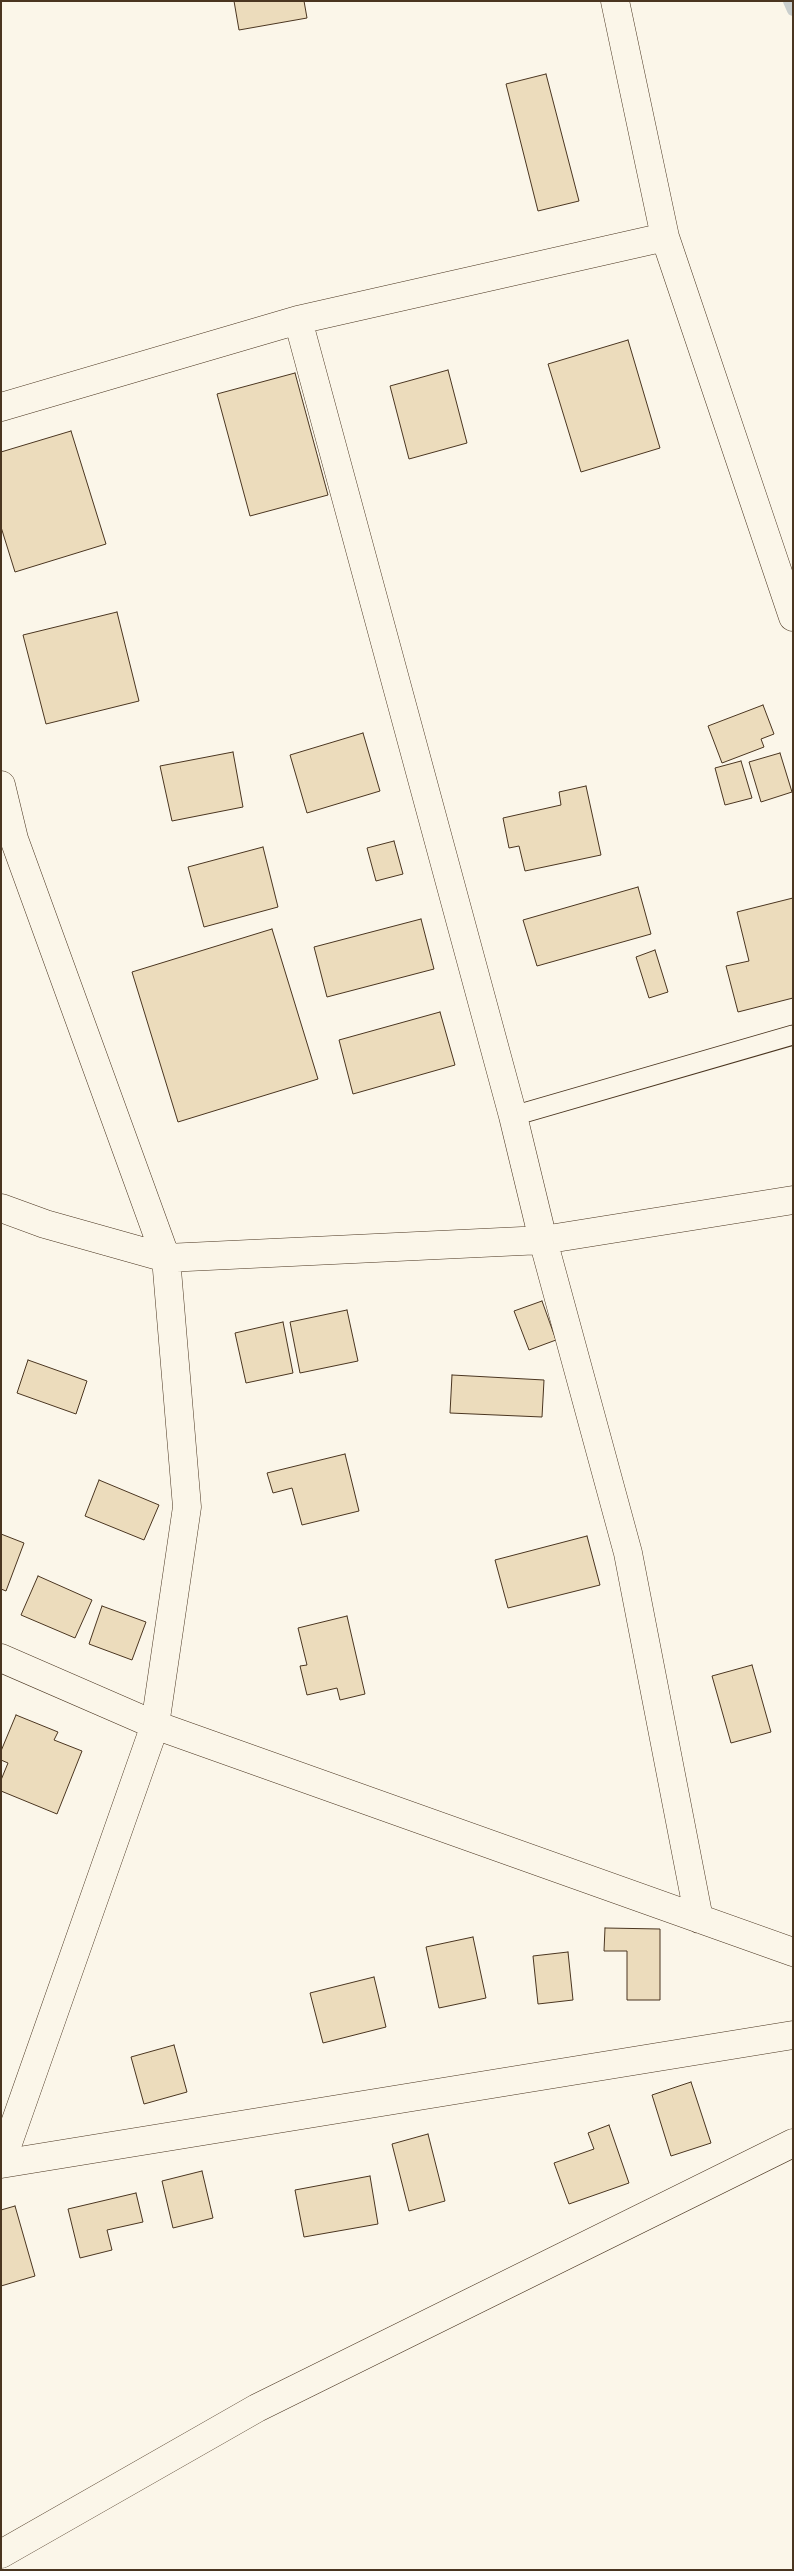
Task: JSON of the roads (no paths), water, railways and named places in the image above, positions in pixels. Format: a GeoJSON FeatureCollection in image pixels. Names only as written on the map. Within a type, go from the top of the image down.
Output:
{"type":"FeatureCollection","features":[{"type":"Feature","properties":{"kind":"street"},"geometry":{"type":"LineString","coordinates":[[615,1],[665,238],[793,617]]}},
{"type":"Feature","properties":{"kind":"street"},"geometry":{"type":"LineString","coordinates":[[1,407],[298,320],[665,238]]}},
{"type":"Feature","properties":{"kind":"street"},"geometry":{"type":"LineString","coordinates":[[298,320],[513,1116],[543,1240],[628,1553],[699,1919]]}},
{"type":"Feature","properties":{"kind":"street"},"geometry":{"type":"LineString","coordinates":[[1,785],[14,839],[166,1258],[187,1508],[155,1725],[1,2164],[793,2035]]}},
{"type":"Feature","properties":{"kind":"street"},"geometry":{"type":"LineString","coordinates":[[1,1208],[45,1224],[166,1258],[543,1240],[793,1200]]}},
{"type":"Feature","properties":{"kind":"street"},"geometry":{"type":"LineString","coordinates":[[1,1658],[155,1725],[793,1952]]}},
{"type":"Feature","properties":{"kind":"street"},"geometry":{"type":"LineString","coordinates":[[1,2554],[257,2408],[793,2143]]}},
{"type":"Feature","properties":{"kind":"lane"},"geometry":{"type":"LineString","coordinates":[[513,1116],[793,1034]]}},
{"type":"Feature","properties":{"kind":"waterway"},"geometry":{"type":"LineString","coordinates":[[789,1],[793,10]]}}]}
